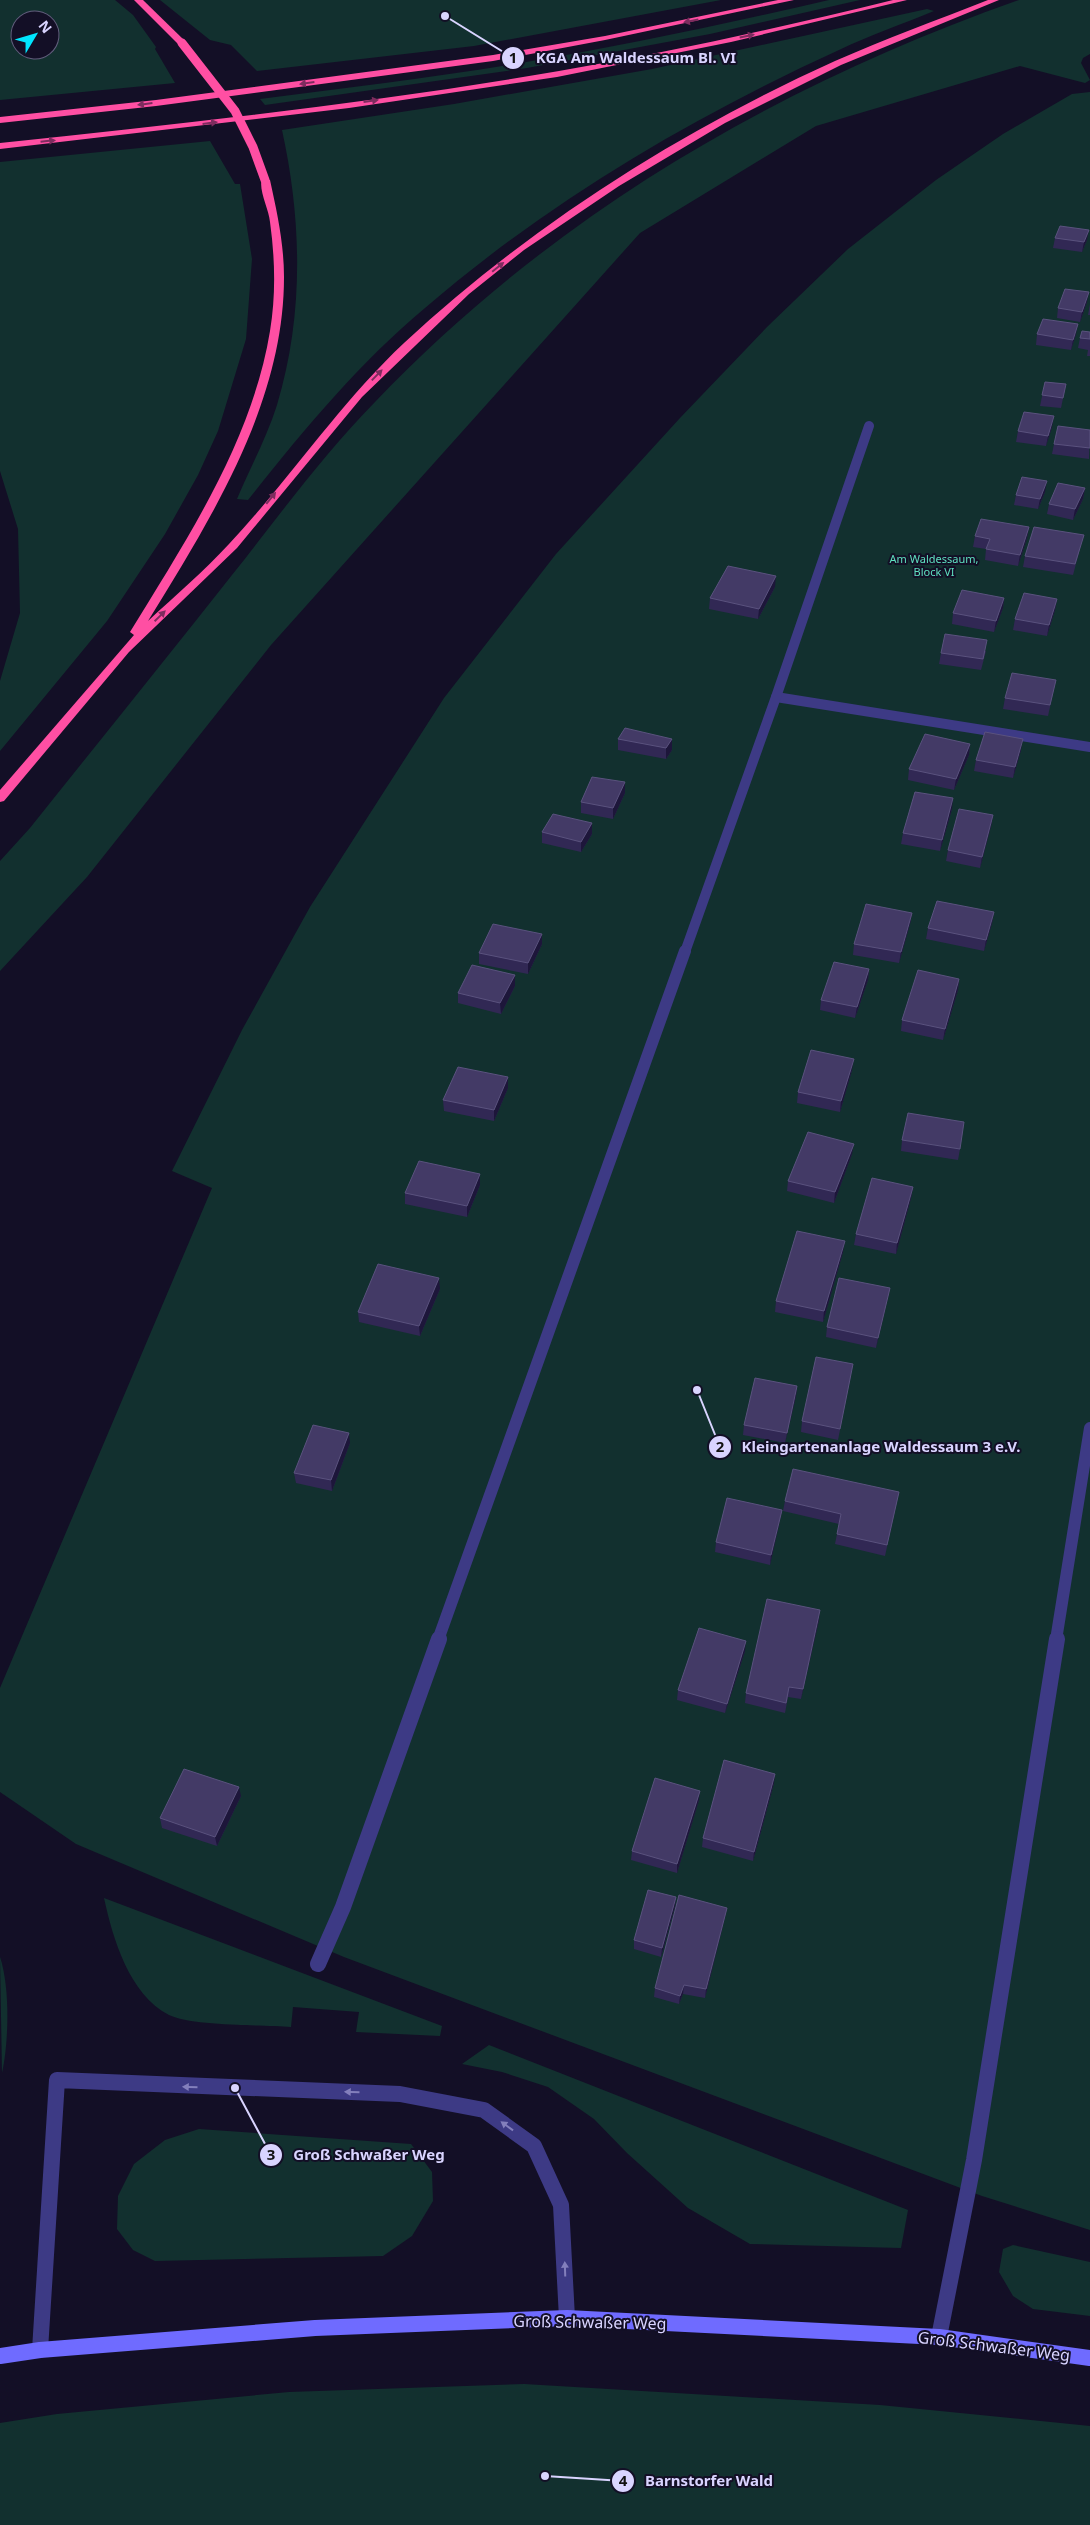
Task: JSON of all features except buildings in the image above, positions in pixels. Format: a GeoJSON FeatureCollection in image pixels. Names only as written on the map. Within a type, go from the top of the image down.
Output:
{"type":"FeatureCollection","features":[{"type":"Feature","properties":{"kind":"highway"},"geometry":{"type":"LineString","coordinates":[[125,650],[198,530],[242,444],[259,397],[271,352],[279,289],[275,220],[252,146],[235,111],[182,44],[138,0]]}},
{"type":"Feature","properties":{"kind":"highway"},"geometry":{"type":"LineString","coordinates":[[0,120],[156,103],[493,58],[614,36],[790,0]]}},
{"type":"Feature","properties":{"kind":"highway"},"geometry":{"type":"LineString","coordinates":[[0,146],[211,123],[443,92],[557,74],[778,29],[903,0]]}},
{"type":"Feature","properties":{"kind":"highway"},"geometry":{"type":"LineString","coordinates":[[0,798],[125,650],[233,546],[305,456],[358,395],[406,346],[466,292],[521,248],[616,184],[729,117],[838,63],[995,0]]}},
{"type":"Feature","properties":{"kind":"street","name":"Groß Schwaßer Weg"},"geometry":{"type":"LineString","coordinates":[[0,2356],[40,2350],[315,2328],[567,2318],[939,2337],[1090,2358]]}},
{"type":"Feature","properties":{"kind":"lane"},"geometry":{"type":"LineString","coordinates":[[318,1964],[343,1907],[776,697],[869,426]]}},
{"type":"Feature","properties":{"kind":"lane"},"geometry":{"type":"LineString","coordinates":[[776,697],[1090,747]]}},
{"type":"Feature","properties":{"kind":"lane"},"geometry":{"type":"LineString","coordinates":[[939,2337],[974,2160],[1090,1428]]}},
{"type":"Feature","properties":{"kind":"lane"},"geometry":{"type":"LineString","coordinates":[[40,2350],[56,2080],[400,2094],[484,2110],[534,2146],[562,2205],[567,2318]]}},
{"type":"Feature","properties":{"kind":"green space"},"geometry":{"type":"Polygon","coordinates":[[[0,0],[115,0],[133,15],[156,47],[155,49],[175,83],[0,100],[0,0]]]}},
{"type":"Feature","properties":{"kind":"green space"},"geometry":{"type":"Polygon","coordinates":[[[160,0],[721,0],[474,46],[257,71],[231,45],[210,40],[160,0]]]}},
{"type":"Feature","properties":{"kind":"green space"},"geometry":{"type":"Polygon","coordinates":[[[829,0],[860,0],[710,34],[527,68],[265,105],[260,99],[515,64],[751,18],[829,0]]]}},
{"type":"Feature","properties":{"kind":"green space"},"geometry":{"type":"Polygon","coordinates":[[[1019,0],[1090,0],[1090,54],[1083,58],[1081,63],[1090,80],[1085,83],[1020,66],[816,126],[640,233],[271,645],[87,877],[0,971],[0,861],[30,828],[319,465],[375,402],[445,334],[518,272],[594,215],[673,163],[755,116],[840,73],[928,34],[1019,0]]]}},
{"type":"Feature","properties":{"kind":"green space"},"geometry":{"type":"Polygon","coordinates":[[[927,9],[934,11],[863,39],[784,76],[676,133],[571,197],[521,232],[472,269],[400,330],[354,375],[289,449],[248,500],[237,499],[273,417],[286,371],[292,337],[296,302],[296,233],[289,164],[282,130],[454,104],[652,69],[927,9]]]}},
{"type":"Feature","properties":{"kind":"green space","name":"Am Waldessaum, Block VI"},"geometry":{"type":"Polygon","coordinates":[[[1090,92],[1090,2230],[982,2196],[344,1957],[76,1844],[0,1792],[0,1688],[212,1188],[172,1171],[242,1030],[310,907],[444,698],[556,554],[680,418],[767,327],[848,249],[936,180],[1003,134],[1072,94],[1090,92]]]}},
{"type":"Feature","properties":{"kind":"green space"},"geometry":{"type":"Polygon","coordinates":[[[210,141],[235,184],[240,184],[252,259],[246,339],[218,431],[198,475],[165,534],[107,621],[0,751],[0,681],[20,613],[18,529],[0,471],[0,162],[210,141]]]}},
{"type":"Feature","properties":{"kind":"green space"},"geometry":{"type":"Polygon","coordinates":[[[104,1898],[442,2026],[440,2036],[356,2032],[359,2012],[293,2007],[291,2027],[210,2023],[179,2019],[169,2015],[155,2006],[133,1980],[118,1948],[104,1898]]]}},
{"type":"Feature","properties":{"kind":"green space"},"geometry":{"type":"Polygon","coordinates":[[[0,1957],[6,1983],[7,1998],[6,2046],[2,2073],[0,1957]]]}},
{"type":"Feature","properties":{"kind":"green space"},"geometry":{"type":"Polygon","coordinates":[[[489,2045],[908,2210],[901,2248],[750,2244],[688,2208],[627,2153],[594,2119],[548,2087],[502,2072],[462,2064],[489,2045]]]}},
{"type":"Feature","properties":{"kind":"green space"},"geometry":{"type":"Polygon","coordinates":[[[199,2129],[411,2144],[432,2172],[433,2201],[412,2236],[383,2256],[155,2261],[133,2250],[117,2229],[118,2196],[134,2164],[165,2140],[199,2129]]]}},
{"type":"Feature","properties":{"kind":"green space"},"geometry":{"type":"Polygon","coordinates":[[[1013,2245],[1090,2262],[1090,2316],[1033,2309],[1013,2296],[999,2272],[1003,2249],[1013,2245]]]}},
{"type":"Feature","properties":{"kind":"green space"},"geometry":{"type":"Polygon","coordinates":[[[524,2384],[880,2405],[1090,2426],[1090,2525],[0,2525],[0,2423],[57,2414],[289,2392],[524,2384]]]}},
{"type":"Feature","properties":{"kind":"place","name":"KGA Am Waldessaum Bl. VI"},"geometry":{"type":"Point","coordinates":[445,16]}},
{"type":"Feature","properties":{"kind":"place","name":"Kleingartenanlage Waldessaum 3 e.V."},"geometry":{"type":"Point","coordinates":[697,1390]}},
{"type":"Feature","properties":{"kind":"place","name":"Groß Schwaßer Weg"},"geometry":{"type":"Point","coordinates":[235,2088]}},
{"type":"Feature","properties":{"kind":"place","name":"Barnstorfer Wald"},"geometry":{"type":"Point","coordinates":[545,2476]}}]}
